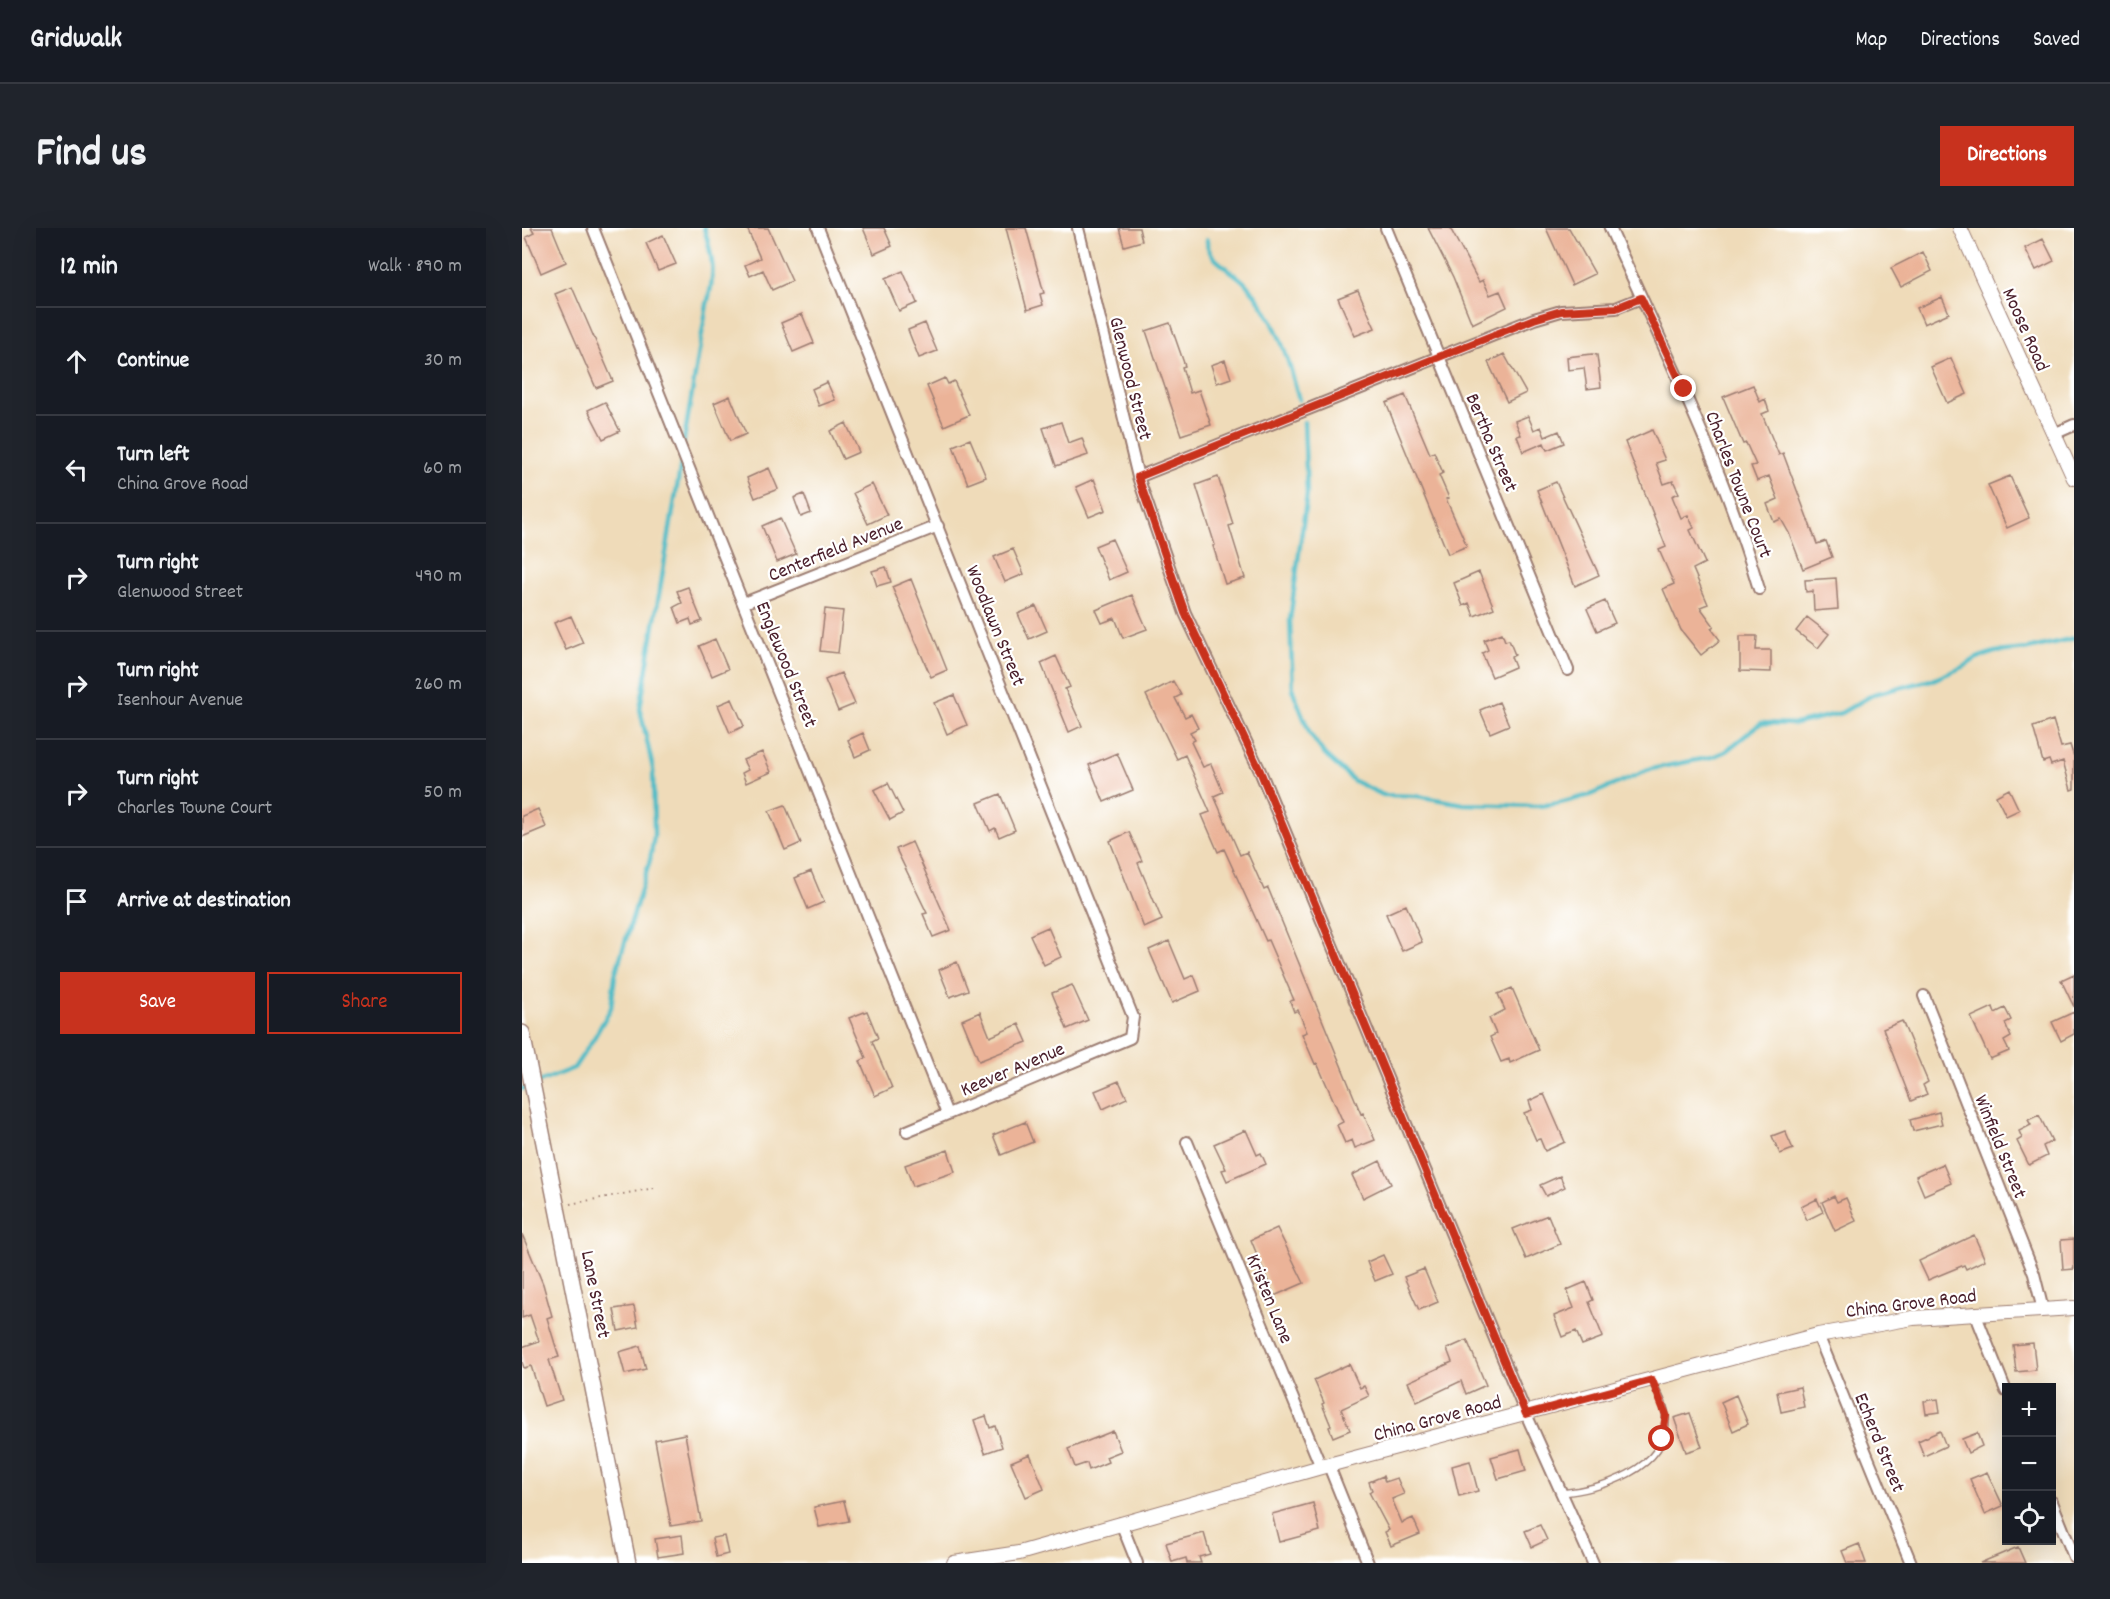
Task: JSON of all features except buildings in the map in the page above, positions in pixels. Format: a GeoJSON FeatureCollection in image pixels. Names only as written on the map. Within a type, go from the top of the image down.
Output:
{"type":"FeatureCollection","features":[{"type":"Feature","properties":{"kind":"main road","name":"Lane Street"},"geometry":{"type":"LineString","coordinates":[[522,1033],[628,1563]]}},
{"type":"Feature","properties":{"kind":"street","name":"Englewood Street"},"geometry":{"type":"LineString","coordinates":[[593,228],[947,1114]]}},
{"type":"Feature","properties":{"kind":"street","name":"Woodlawn Street"},"geometry":{"type":"LineString","coordinates":[[818,228],[1133,1017],[1131,1038]]}},
{"type":"Feature","properties":{"kind":"street","name":"Glenwood Street"},"geometry":{"type":"LineString","coordinates":[[1078,228],[1138,477],[1185,613],[1260,771],[1526,1414],[1593,1563]]}},
{"type":"Feature","properties":{"kind":"street","name":"Bertha Street"},"geometry":{"type":"LineString","coordinates":[[1386,228],[1568,670]]}},
{"type":"Feature","properties":{"kind":"street","name":"Charles Towne Court"},"geometry":{"type":"LineString","coordinates":[[1610,228],[1641,298],[1663,340],[1712,454],[1739,525],[1759,590]]}},
{"type":"Feature","properties":{"kind":"street","name":"Moose Road"},"geometry":{"type":"LineString","coordinates":[[1960,228],[2074,478]]}},
{"type":"Feature","properties":{"kind":"street"},"geometry":{"type":"LineString","coordinates":[[1138,477],[1534,319],[1561,311],[1616,308],[1641,298]]}},
{"type":"Feature","properties":{"kind":"street"},"geometry":{"type":"LineString","coordinates":[[2054,434],[2074,425]]}},
{"type":"Feature","properties":{"kind":"street","name":"Centerfield Avenue"},"geometry":{"type":"LineString","coordinates":[[744,603],[938,526]]}},
{"type":"Feature","properties":{"kind":"street","name":"Winfield Street"},"geometry":{"type":"LineString","coordinates":[[1924,996],[2034,1274],[2043,1310]]}},
{"type":"Feature","properties":{"kind":"street","name":"Keever Avenue"},"geometry":{"type":"LineString","coordinates":[[907,1131],[1131,1038]]}},
{"type":"Feature","properties":{"kind":"street","name":"Kristen Lane"},"geometry":{"type":"LineString","coordinates":[[1187,1142],[1368,1563]]}},
{"type":"Feature","properties":{"kind":"street","name":"China Grove Road"},"geometry":{"type":"LineString","coordinates":[[954,1563],[1019,1553],[1325,1467],[1818,1335],[1913,1318],[2074,1308]]}},
{"type":"Feature","properties":{"kind":"street"},"geometry":{"type":"LineString","coordinates":[[1975,1313],[2004,1383]]}},
{"type":"Feature","properties":{"kind":"street","name":"Echerd Street"},"geometry":{"type":"LineString","coordinates":[[1818,1335],[1911,1563]]}},
{"type":"Feature","properties":{"kind":"street"},"geometry":{"type":"LineString","coordinates":[[2056,1512],[2074,1557]]}},
{"type":"Feature","properties":{"kind":"street"},"geometry":{"type":"LineString","coordinates":[[1121,1523],[1137,1563]]}},
{"type":"Feature","properties":{"kind":"lane"},"geometry":{"type":"LineString","coordinates":[[1562,1493],[1598,1488],[1624,1476],[1652,1456],[1662,1439],[1666,1423],[1663,1406],[1652,1380]]}},
{"type":"Feature","properties":{"kind":"path"},"geometry":{"type":"LineString","coordinates":[[558,1206],[654,1188]]}},
{"type":"Feature","properties":{"kind":"waterway"},"geometry":{"type":"LineString","coordinates":[[683,446],[712,283],[710,248],[704,228]]}},
{"type":"Feature","properties":{"kind":"waterway"},"geometry":{"type":"LineString","coordinates":[[1207,240],[1215,259],[1240,278],[1265,309],[1280,338],[1299,400]]}},
{"type":"Feature","properties":{"kind":"waterway"},"geometry":{"type":"LineString","coordinates":[[1304,422],[1307,494],[1290,620],[1293,691],[1310,734],[1325,755],[1354,781],[1383,795],[1417,796],[1464,804],[1539,806],[1560,803],[1590,795],[1651,769],[1712,757],[1726,751],[1761,723],[1795,724],[1841,713],[1874,694],[1935,679],[1977,658],[1995,652],[2028,649],[2074,638]]}},
{"type":"Feature","properties":{"kind":"waterway"},"geometry":{"type":"LineString","coordinates":[[522,1089],[574,1068],[611,1008],[615,975],[650,860],[654,836],[653,769],[640,709],[682,457]]}},
{"type":"Feature","properties":{"kind":"route"},"geometry":{"type":"LineString","coordinates":[[1662,1439],[1666,1415],[1652,1380],[1526,1414],[1260,771],[1185,613],[1138,477],[1534,319],[1561,311],[1616,308],[1641,298],[1663,340],[1684,389]]}}]}
